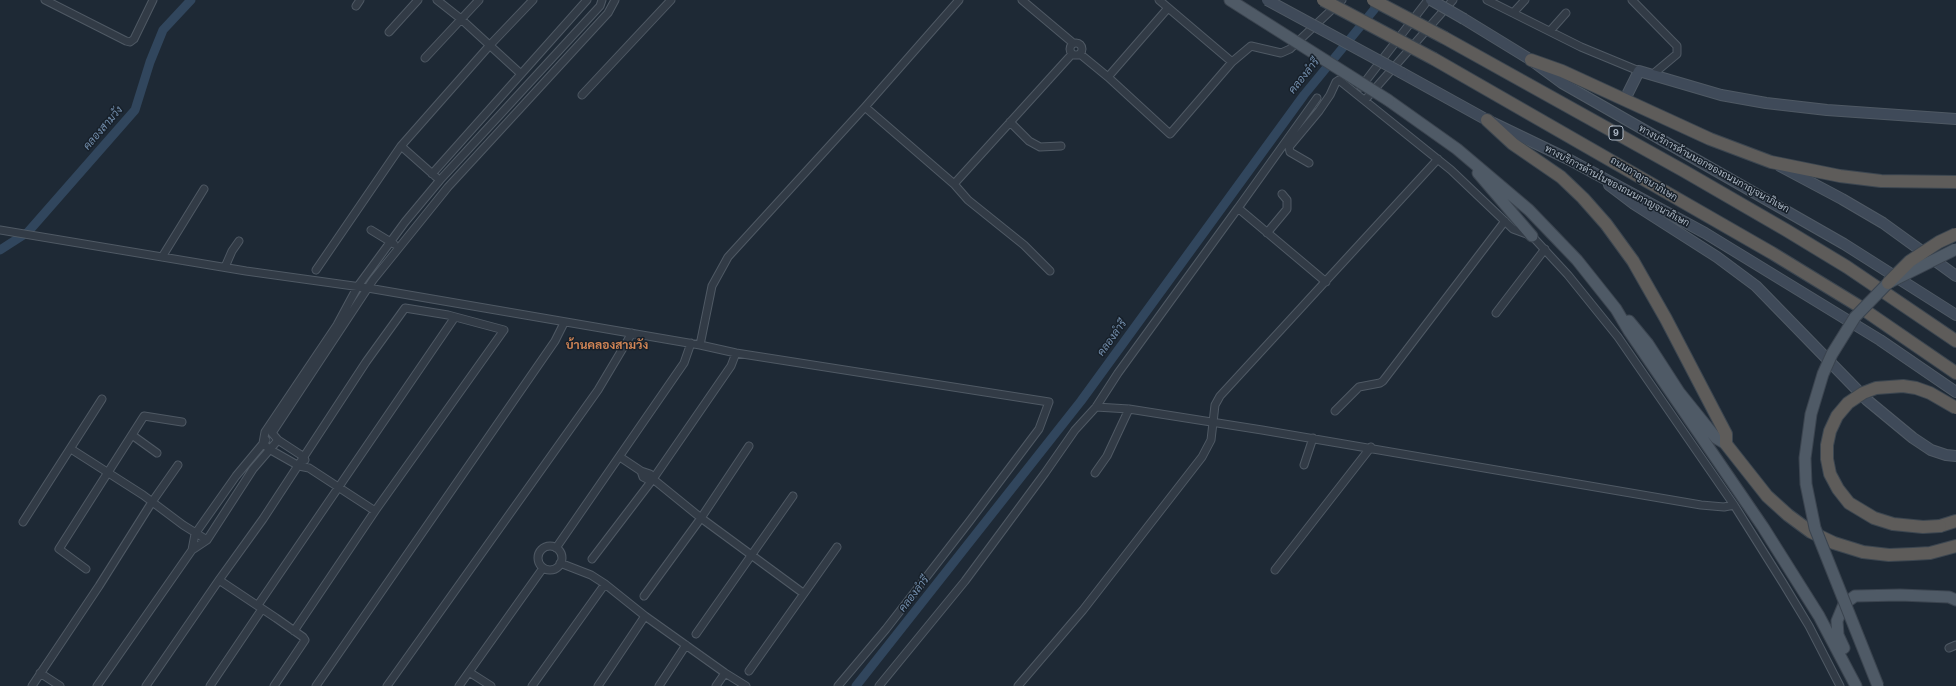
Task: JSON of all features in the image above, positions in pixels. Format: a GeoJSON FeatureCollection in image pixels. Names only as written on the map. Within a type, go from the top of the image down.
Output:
{"type":"FeatureCollection","features":[{"type":"Feature","properties":{"kind":"highway","name":"ถนนกาญจนาภิเษก"},"geometry":{"type":"LineString","coordinates":[[1324,0],[1434,59],[1772,253],[1857,305],[1956,373]]}},
{"type":"Feature","properties":{"kind":"highway","name":"9"},"geometry":{"type":"LineString","coordinates":[[1373,0],[1445,38],[1684,171],[1786,230],[1847,267],[1956,341]]}},
{"type":"Feature","properties":{"kind":"highway"},"geometry":{"type":"LineString","coordinates":[[1531,60],[1562,71],[1710,138],[1771,162],[1826,173],[1881,181],[1956,182]]}},
{"type":"Feature","properties":{"kind":"highway"},"geometry":{"type":"LineString","coordinates":[[1487,120],[1513,144],[1561,177],[1583,198],[1606,224],[1633,261],[1666,319],[1726,434],[1726,444],[1768,496],[1788,515],[1812,532],[1834,543],[1863,552],[1889,555],[1930,553],[1956,546]]}},
{"type":"Feature","properties":{"kind":"highway"},"geometry":{"type":"LineString","coordinates":[[1888,283],[1910,261],[1939,242],[1956,234]]}},
{"type":"Feature","properties":{"kind":"highway"},"geometry":{"type":"LineString","coordinates":[[1956,408],[1930,393],[1916,388],[1902,386],[1876,388],[1863,392],[1848,403],[1837,416],[1830,431],[1827,445],[1827,459],[1830,474],[1838,489],[1849,503],[1874,518],[1893,524],[1923,527],[1940,526],[1956,521]]}},
{"type":"Feature","properties":{"kind":"main road"},"geometry":{"type":"LineString","coordinates":[[1230,0],[1388,100],[1457,149],[1529,210],[1577,260],[1616,309],[1648,344],[1683,398],[1716,438],[1726,444]]}},
{"type":"Feature","properties":{"kind":"main road","name":"ทางบริการด้านในของถนนกาญจนาภิเษก"},"geometry":{"type":"LineString","coordinates":[[1267,0],[1402,72],[1487,120],[1568,159],[1705,233],[1880,340],[1956,392]]}},
{"type":"Feature","properties":{"kind":"main road","name":"ทางบริการด้านนอกของถนนกาญจนาภิเษก"},"geometry":{"type":"LineString","coordinates":[[1430,0],[1531,60],[1562,83],[1794,214],[1912,286],[1956,315]]}},
{"type":"Feature","properties":{"kind":"main road"},"geometry":{"type":"LineString","coordinates":[[1625,99],[1639,71],[1721,95],[1766,103],[1827,110],[1956,119]]}},
{"type":"Feature","properties":{"kind":"main road"},"geometry":{"type":"LineString","coordinates":[[1457,149],[1532,236]]}},
{"type":"Feature","properties":{"kind":"main road"},"geometry":{"type":"LineString","coordinates":[[1771,162],[1842,199],[1883,223],[1956,276]]}},
{"type":"Feature","properties":{"kind":"main road"},"geometry":{"type":"LineString","coordinates":[[1597,175],[1634,204],[1717,257],[1756,286],[1867,400],[1913,438],[1931,450],[1946,455],[1956,456]]}},
{"type":"Feature","properties":{"kind":"main road"},"geometry":{"type":"LineString","coordinates":[[1878,686],[1815,528],[1806,484],[1806,458],[1811,414],[1818,388],[1832,354],[1855,318],[1888,283],[1956,249]]}},
{"type":"Feature","properties":{"kind":"main road"},"geometry":{"type":"LineString","coordinates":[[1616,309],[1629,331],[1767,533],[1819,616],[1856,686]]}},
{"type":"Feature","properties":{"kind":"main road"},"geometry":{"type":"LineString","coordinates":[[1862,686],[1836,629],[1838,614],[1850,598],[1859,595],[1949,597],[1956,600]]}},
{"type":"Feature","properties":{"kind":"street"},"geometry":{"type":"LineString","coordinates":[[45,0],[130,42],[134,39],[153,0]]}},
{"type":"Feature","properties":{"kind":"street"},"geometry":{"type":"LineString","coordinates":[[389,32],[418,0]]}},
{"type":"Feature","properties":{"kind":"street"},"geometry":{"type":"LineString","coordinates":[[438,0],[522,74]]}},
{"type":"Feature","properties":{"kind":"street"},"geometry":{"type":"LineString","coordinates":[[425,58],[479,0]]}},
{"type":"Feature","properties":{"kind":"street"},"geometry":{"type":"LineString","coordinates":[[316,270],[401,146],[533,0]]}},
{"type":"Feature","properties":{"kind":"street"},"geometry":{"type":"LineString","coordinates":[[432,174],[587,0]]}},
{"type":"Feature","properties":{"kind":"street"},"geometry":{"type":"LineString","coordinates":[[263,443],[265,432],[337,325],[358,286],[390,242],[440,180],[600,6],[602,0]]}},
{"type":"Feature","properties":{"kind":"street"},"geometry":{"type":"LineString","coordinates":[[192,550],[195,534],[245,464],[272,433],[368,288],[448,187],[608,13],[615,0]]}},
{"type":"Feature","properties":{"kind":"street"},"geometry":{"type":"LineString","coordinates":[[582,95],[671,0]]}},
{"type":"Feature","properties":{"kind":"street"},"geometry":{"type":"LineString","coordinates":[[700,344],[712,286],[728,257],[866,107],[959,0]]}},
{"type":"Feature","properties":{"kind":"street"},"geometry":{"type":"LineString","coordinates":[[954,184],[1010,122],[1076,54],[1082,50],[1081,45],[1078,43],[1073,43],[1022,0]]}},
{"type":"Feature","properties":{"kind":"street"},"geometry":{"type":"LineString","coordinates":[[1159,0],[1232,62]]}},
{"type":"Feature","properties":{"kind":"street"},"geometry":{"type":"LineString","coordinates":[[1073,43],[1069,49],[1108,77],[1170,134],[1232,62],[1250,46],[1281,53],[1290,49],[1342,0]]}},
{"type":"Feature","properties":{"kind":"street"},"geometry":{"type":"LineString","coordinates":[[1356,92],[1430,0]]}},
{"type":"Feature","properties":{"kind":"street"},"geometry":{"type":"LineString","coordinates":[[1366,100],[1453,0]]}},
{"type":"Feature","properties":{"kind":"street"},"geometry":{"type":"LineString","coordinates":[[1487,0],[1600,56],[1639,71]]}},
{"type":"Feature","properties":{"kind":"street"},"geometry":{"type":"LineString","coordinates":[[1513,13],[1525,0]]}},
{"type":"Feature","properties":{"kind":"street"},"geometry":{"type":"LineString","coordinates":[[1632,0],[1677,46],[1677,54],[1652,75]]}},
{"type":"Feature","properties":{"kind":"street"},"geometry":{"type":"LineString","coordinates":[[1108,77],[1168,8]]}},
{"type":"Feature","properties":{"kind":"street"},"geometry":{"type":"LineString","coordinates":[[1550,31],[1566,12]]}},
{"type":"Feature","properties":{"kind":"street"},"geometry":{"type":"LineString","coordinates":[[532,80],[539,88]]}},
{"type":"Feature","properties":{"kind":"street"},"geometry":{"type":"LineString","coordinates":[[1309,163],[1290,152],[1289,147],[1319,111],[1337,80],[1341,81],[1366,100],[1380,114],[1438,159],[1513,229],[1532,236],[1545,249],[1618,337],[1734,505],[1787,589],[1840,686]]}},
{"type":"Feature","properties":{"kind":"street"},"geometry":{"type":"LineString","coordinates":[[880,686],[965,581],[1046,473],[1075,430],[1096,407],[1114,379],[1317,98]]}},
{"type":"Feature","properties":{"kind":"street"},"geometry":{"type":"LineString","coordinates":[[866,107],[954,184],[968,200],[1024,245],[1050,272]]}},
{"type":"Feature","properties":{"kind":"street"},"geometry":{"type":"LineString","coordinates":[[1010,122],[1029,140],[1040,147],[1061,146]]}},
{"type":"Feature","properties":{"kind":"street"},"geometry":{"type":"LineString","coordinates":[[401,146],[448,187]]}},
{"type":"Feature","properties":{"kind":"street"},"geometry":{"type":"LineString","coordinates":[[1018,686],[1083,610],[1177,492],[1206,452],[1211,440],[1215,405],[1220,396],[1438,159]]}},
{"type":"Feature","properties":{"kind":"street"},"geometry":{"type":"LineString","coordinates":[[162,257],[204,189]]}},
{"type":"Feature","properties":{"kind":"street"},"geometry":{"type":"LineString","coordinates":[[1267,234],[1287,209],[1287,200],[1282,194]]}},
{"type":"Feature","properties":{"kind":"street"},"geometry":{"type":"LineString","coordinates":[[1238,208],[1267,234],[1326,282]]}},
{"type":"Feature","properties":{"kind":"street"},"geometry":{"type":"LineString","coordinates":[[1335,411],[1359,386],[1380,383],[1383,381],[1505,222]]}},
{"type":"Feature","properties":{"kind":"street"},"geometry":{"type":"LineString","coordinates":[[0,230],[225,267],[358,286],[564,323],[700,344],[736,353],[1049,402],[1039,429],[935,566],[838,686]]}},
{"type":"Feature","properties":{"kind":"street"},"geometry":{"type":"LineString","coordinates":[[371,230],[399,248]]}},
{"type":"Feature","properties":{"kind":"street"},"geometry":{"type":"LineString","coordinates":[[225,267],[232,251],[239,242]]}},
{"type":"Feature","properties":{"kind":"street"},"geometry":{"type":"LineString","coordinates":[[1496,313],[1545,249]]}},
{"type":"Feature","properties":{"kind":"street"},"geometry":{"type":"LineString","coordinates":[[146,686],[263,519],[366,362],[405,308],[455,317],[504,330],[374,511],[294,631]]}},
{"type":"Feature","properties":{"kind":"street"},"geometry":{"type":"LineString","coordinates":[[210,686],[338,487],[455,317]]}},
{"type":"Feature","properties":{"kind":"street"},"geometry":{"type":"LineString","coordinates":[[316,686],[545,356],[564,323]]}},
{"type":"Feature","properties":{"kind":"street"},"geometry":{"type":"LineString","coordinates":[[387,686],[598,390],[632,333]]}},
{"type":"Feature","properties":{"kind":"street"},"geometry":{"type":"LineString","coordinates":[[556,548],[684,363],[691,343]]}},
{"type":"Feature","properties":{"kind":"street"},"geometry":{"type":"LineString","coordinates":[[592,559],[653,479],[731,366],[736,353]]}},
{"type":"Feature","properties":{"kind":"street"},"geometry":{"type":"LineString","coordinates":[[23,522],[102,399]]}},
{"type":"Feature","properties":{"kind":"street"},"geometry":{"type":"LineString","coordinates":[[1096,407],[1129,409],[1213,425],[1312,441],[1371,447],[1701,505],[1724,507],[1734,505]]}},
{"type":"Feature","properties":{"kind":"street"},"geometry":{"type":"LineString","coordinates":[[1095,473],[1107,456],[1129,409]]}},
{"type":"Feature","properties":{"kind":"street"},"geometry":{"type":"LineString","coordinates":[[86,569],[59,549],[144,416],[182,422]]}},
{"type":"Feature","properties":{"kind":"street"},"geometry":{"type":"LineString","coordinates":[[272,433],[278,440],[304,457],[309,468]]}},
{"type":"Feature","properties":{"kind":"street"},"geometry":{"type":"LineString","coordinates":[[132,435],[157,453]]}},
{"type":"Feature","properties":{"kind":"street"},"geometry":{"type":"LineString","coordinates":[[97,686],[192,550],[207,540],[253,469],[278,440]]}},
{"type":"Feature","properties":{"kind":"street"},"geometry":{"type":"LineString","coordinates":[[1304,465],[1312,441]]}},
{"type":"Feature","properties":{"kind":"street"},"geometry":{"type":"LineString","coordinates":[[263,443],[269,449],[298,466],[309,468],[374,511]]}},
{"type":"Feature","properties":{"kind":"street"},"geometry":{"type":"LineString","coordinates":[[644,596],[701,518],[749,446]]}},
{"type":"Feature","properties":{"kind":"street"},"geometry":{"type":"LineString","coordinates":[[1275,570],[1371,447]]}},
{"type":"Feature","properties":{"kind":"street"},"geometry":{"type":"LineString","coordinates":[[71,449],[152,502],[195,534],[207,540]]}},
{"type":"Feature","properties":{"kind":"street"},"geometry":{"type":"LineString","coordinates":[[620,457],[641,471],[650,474],[653,479],[701,518],[803,592]]}},
{"type":"Feature","properties":{"kind":"street"},"geometry":{"type":"LineString","coordinates":[[245,464],[253,469]]}},
{"type":"Feature","properties":{"kind":"street"},"geometry":{"type":"LineString","coordinates":[[32,686],[152,502],[178,465]]}},
{"type":"Feature","properties":{"kind":"street"},"geometry":{"type":"LineString","coordinates":[[696,634],[793,496]]}},
{"type":"Feature","properties":{"kind":"street"},"geometry":{"type":"LineString","coordinates":[[546,547],[556,548],[561,555],[560,563],[553,569],[543,568],[540,564],[539,554],[546,547]]}},
{"type":"Feature","properties":{"kind":"street"},"geometry":{"type":"LineString","coordinates":[[749,671],[836,547]]}},
{"type":"Feature","properties":{"kind":"street"},"geometry":{"type":"LineString","coordinates":[[560,563],[591,575],[605,584],[645,616],[725,673],[746,686]]}},
{"type":"Feature","properties":{"kind":"street"},"geometry":{"type":"LineString","coordinates":[[459,686],[543,568]]}},
{"type":"Feature","properties":{"kind":"street"},"geometry":{"type":"LineString","coordinates":[[219,580],[260,607],[303,637],[305,640],[274,686]]}},
{"type":"Feature","properties":{"kind":"street"},"geometry":{"type":"LineString","coordinates":[[532,686],[605,584]]}},
{"type":"Feature","properties":{"kind":"street"},"geometry":{"type":"LineString","coordinates":[[598,686],[645,616]]}},
{"type":"Feature","properties":{"kind":"street"},"geometry":{"type":"LineString","coordinates":[[659,686],[686,645]]}},
{"type":"Feature","properties":{"kind":"street"},"geometry":{"type":"LineString","coordinates":[[469,672],[491,686]]}},
{"type":"Feature","properties":{"kind":"street"},"geometry":{"type":"LineString","coordinates":[[40,673],[60,686]]}},
{"type":"Feature","properties":{"kind":"street"},"geometry":{"type":"LineString","coordinates":[[716,686],[725,673]]}},
{"type":"Feature","properties":{"kind":"waterway","name":"คลองสามวัง"},"geometry":{"type":"LineString","coordinates":[[0,250],[28,232],[135,110],[150,62],[163,30],[191,0]]}},
{"type":"Feature","properties":{"kind":"waterway","name":"คลองลำรี"},"geometry":{"type":"LineString","coordinates":[[856,686],[1081,401],[1304,95],[1382,0]]}},
{"type":"Feature","properties":{"kind":"district","name":"บ้านคลองสามวัง"},"geometry":{"type":"Point","coordinates":[607,345]}}]}
